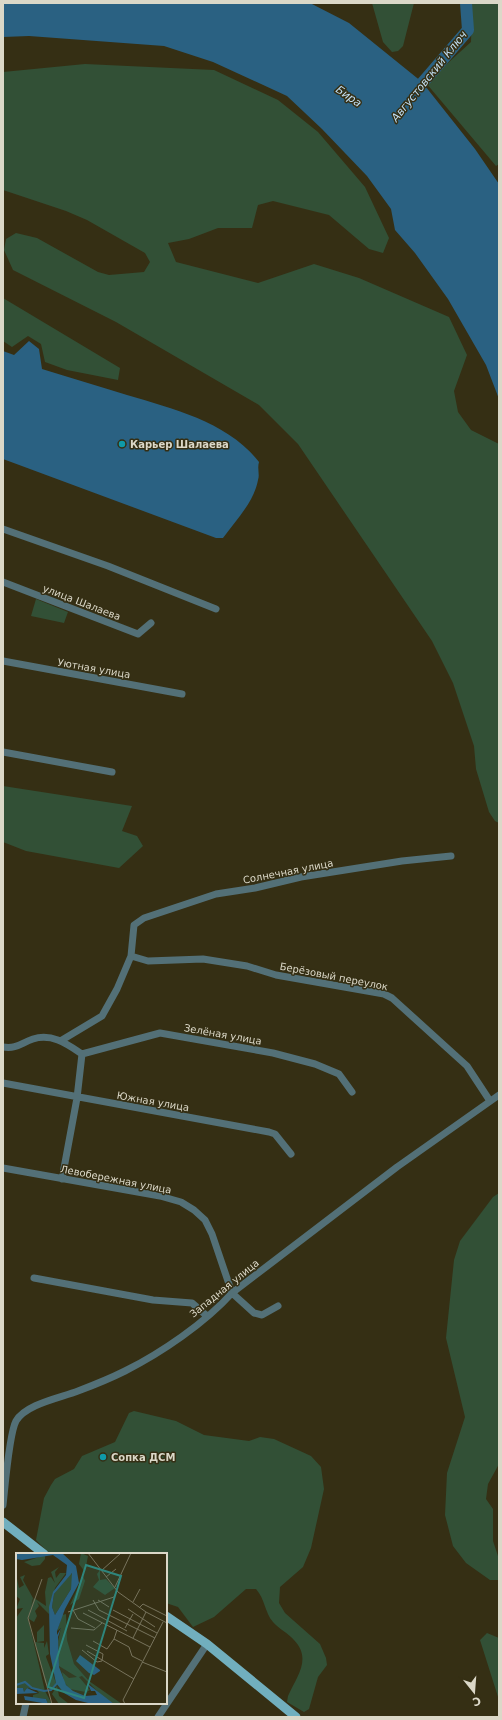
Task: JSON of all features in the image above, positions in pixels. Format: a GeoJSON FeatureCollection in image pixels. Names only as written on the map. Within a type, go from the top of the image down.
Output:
{"type":"FeatureCollection","features":[{"type":"Feature","properties":{"kind":"main road"},"geometry":{"type":"LineString","coordinates":[[3,1522],[43,1553]]}},
{"type":"Feature","properties":{"kind":"main road"},"geometry":{"type":"LineString","coordinates":[[167,1617],[207,1644],[291,1715]]}},
{"type":"Feature","properties":{"kind":"street"},"geometry":{"type":"LineString","coordinates":[[3,529],[115,568],[216,609]]}},
{"type":"Feature","properties":{"kind":"street","name":"улица Шалаева"},"geometry":{"type":"LineString","coordinates":[[3,582],[138,634],[152,623]]}},
{"type":"Feature","properties":{"kind":"street","name":"Уютная улица"},"geometry":{"type":"LineString","coordinates":[[3,661],[182,694]]}},
{"type":"Feature","properties":{"kind":"street"},"geometry":{"type":"LineString","coordinates":[[3,752],[112,772]]}},
{"type":"Feature","properties":{"kind":"street","name":"Солнечная улица"},"geometry":{"type":"LineString","coordinates":[[131,956],[134,925],[144,918],[216,894],[255,888],[301,877],[402,861],[451,856]]}},
{"type":"Feature","properties":{"kind":"street"},"geometry":{"type":"LineString","coordinates":[[62,1040],[102,1016],[117,989],[131,956]]}},
{"type":"Feature","properties":{"kind":"street","name":"Берёзовый переулок"},"geometry":{"type":"LineString","coordinates":[[131,956],[148,961],[203,960],[247,966],[276,975],[384,994],[392,998],[467,1066],[490,1101]]}},
{"type":"Feature","properties":{"kind":"street","name":"Зелёная улица"},"geometry":{"type":"LineString","coordinates":[[82,1054],[160,1033],[273,1053],[315,1064],[339,1074],[352,1092]]}},
{"type":"Feature","properties":{"kind":"street"},"geometry":{"type":"LineString","coordinates":[[3,1047],[12,1048],[34,1038],[62,1040],[82,1054],[77,1098],[62,1179]]}},
{"type":"Feature","properties":{"kind":"street","name":"Южная улица"},"geometry":{"type":"LineString","coordinates":[[3,1084],[269,1132],[275,1134],[290,1154]]}},
{"type":"Feature","properties":{"kind":"street","name":"Западная улица"},"geometry":{"type":"LineString","coordinates":[[3,1505],[12,1436],[16,1421],[31,1409],[50,1400],[97,1384],[144,1360],[218,1308],[232,1293],[397,1167],[499,1095]]}},
{"type":"Feature","properties":{"kind":"street","name":"Левобережная улица"},"geometry":{"type":"LineString","coordinates":[[3,1168],[160,1196],[181,1202],[194,1210],[205,1220],[212,1234],[232,1293],[254,1313],[262,1315],[278,1306]]}},
{"type":"Feature","properties":{"kind":"street"},"geometry":{"type":"LineString","coordinates":[[34,1278],[153,1300],[192,1303],[207,1316]]}},
{"type":"Feature","properties":{"kind":"street"},"geometry":{"type":"LineString","coordinates":[[30,1543],[35,1553]]}},
{"type":"Feature","properties":{"kind":"street"},"geometry":{"type":"LineString","coordinates":[[167,1704],[207,1644]]}},
{"type":"Feature","properties":{"kind":"street"},"geometry":{"type":"LineString","coordinates":[[23,1717],[26,1704]]}},
{"type":"Feature","properties":{"kind":"street"},"geometry":{"type":"LineString","coordinates":[[158,1717],[167,1704]]}},
{"type":"Feature","properties":{"kind":"green space"},"geometry":{"type":"Polygon","coordinates":[[[372,3],[414,3],[403,46],[398,51],[392,52],[383,42],[372,3]]]}},
{"type":"Feature","properties":{"kind":"green space"},"geometry":{"type":"Polygon","coordinates":[[[472,3],[499,3],[499,164],[496,166],[426,83],[471,42],[472,3]]]}},
{"type":"Feature","properties":{"kind":"green space"},"geometry":{"type":"Polygon","coordinates":[[[85,64],[214,70],[278,100],[318,132],[365,187],[389,238],[383,253],[369,249],[329,215],[273,201],[258,205],[252,228],[218,228],[189,239],[168,243],[176,262],[258,283],[314,264],[359,278],[449,317],[467,355],[454,391],[458,412],[471,430],[499,444],[499,823],[495,821],[489,812],[476,769],[474,746],[453,683],[432,641],[298,444],[259,405],[116,322],[13,270],[4,250],[6,239],[16,233],[37,238],[98,272],[109,275],[144,272],[150,262],[145,253],[87,220],[66,211],[3,190],[3,72],[85,64]]]}},
{"type":"Feature","properties":{"kind":"green space"},"geometry":{"type":"Polygon","coordinates":[[[3,298],[120,368],[118,380],[67,370],[45,362],[41,344],[28,336],[12,347],[3,341],[3,298]]]}},
{"type":"Feature","properties":{"kind":"green space"},"geometry":{"type":"Polygon","coordinates":[[[36,599],[68,612],[64,623],[31,616],[36,599]]]}},
{"type":"Feature","properties":{"kind":"green space"},"geometry":{"type":"Polygon","coordinates":[[[3,786],[132,806],[122,831],[137,836],[143,846],[119,868],[26,851],[3,842],[3,786]]]}},
{"type":"Feature","properties":{"kind":"green space"},"geometry":{"type":"Polygon","coordinates":[[[499,1193],[499,1464],[488,1484],[486,1499],[493,1509],[493,1541],[499,1559],[499,1580],[490,1580],[466,1563],[453,1546],[445,1515],[447,1473],[465,1417],[446,1338],[454,1260],[460,1241],[493,1197],[499,1193]]]}},
{"type":"Feature","properties":{"kind":"green space"},"geometry":{"type":"Polygon","coordinates":[[[134,1411],[176,1421],[204,1435],[249,1441],[260,1437],[274,1439],[311,1456],[321,1467],[324,1489],[311,1548],[303,1567],[280,1587],[279,1603],[285,1613],[320,1644],[326,1658],[327,1665],[318,1677],[309,1709],[304,1712],[287,1702],[288,1696],[299,1675],[302,1654],[292,1638],[278,1627],[270,1618],[256,1589],[246,1589],[214,1617],[193,1627],[178,1607],[167,1603],[167,1553],[49,1553],[36,1540],[44,1498],[55,1479],[74,1469],[82,1456],[115,1442],[129,1413],[134,1411]]]}},
{"type":"Feature","properties":{"kind":"green space"},"geometry":{"type":"Polygon","coordinates":[[[487,1633],[499,1638],[499,1700],[480,1640],[487,1633]]]}},
{"type":"Feature","properties":{"kind":"water","name":"Бира"},"geometry":{"type":"Polygon","coordinates":[[[3,3],[310,3],[349,23],[422,82],[475,149],[499,184],[499,399],[486,365],[448,299],[415,253],[395,230],[391,209],[367,176],[322,129],[287,96],[213,62],[164,46],[29,36],[3,37],[3,3]]]}},
{"type":"Feature","properties":{"kind":"water","name":"Карьер Шалаева"},"geometry":{"type":"Polygon","coordinates":[[[29,341],[39,349],[42,369],[181,412],[216,427],[246,448],[259,462],[259,476],[256,488],[249,503],[223,538],[216,538],[3,459],[3,351],[14,355],[29,341]]]}},
{"type":"Feature","properties":{"kind":"waterway","name":"Августовский Ключ"},"geometry":{"type":"LineString","coordinates":[[412,95],[468,30],[466,3]]}},
{"type":"Feature","properties":{"kind":"place","name":"Карьер Шалаева"},"geometry":{"type":"Point","coordinates":[122,444]}},
{"type":"Feature","properties":{"kind":"place","name":"Сопка ДСМ"},"geometry":{"type":"Point","coordinates":[103,1457]}}]}
